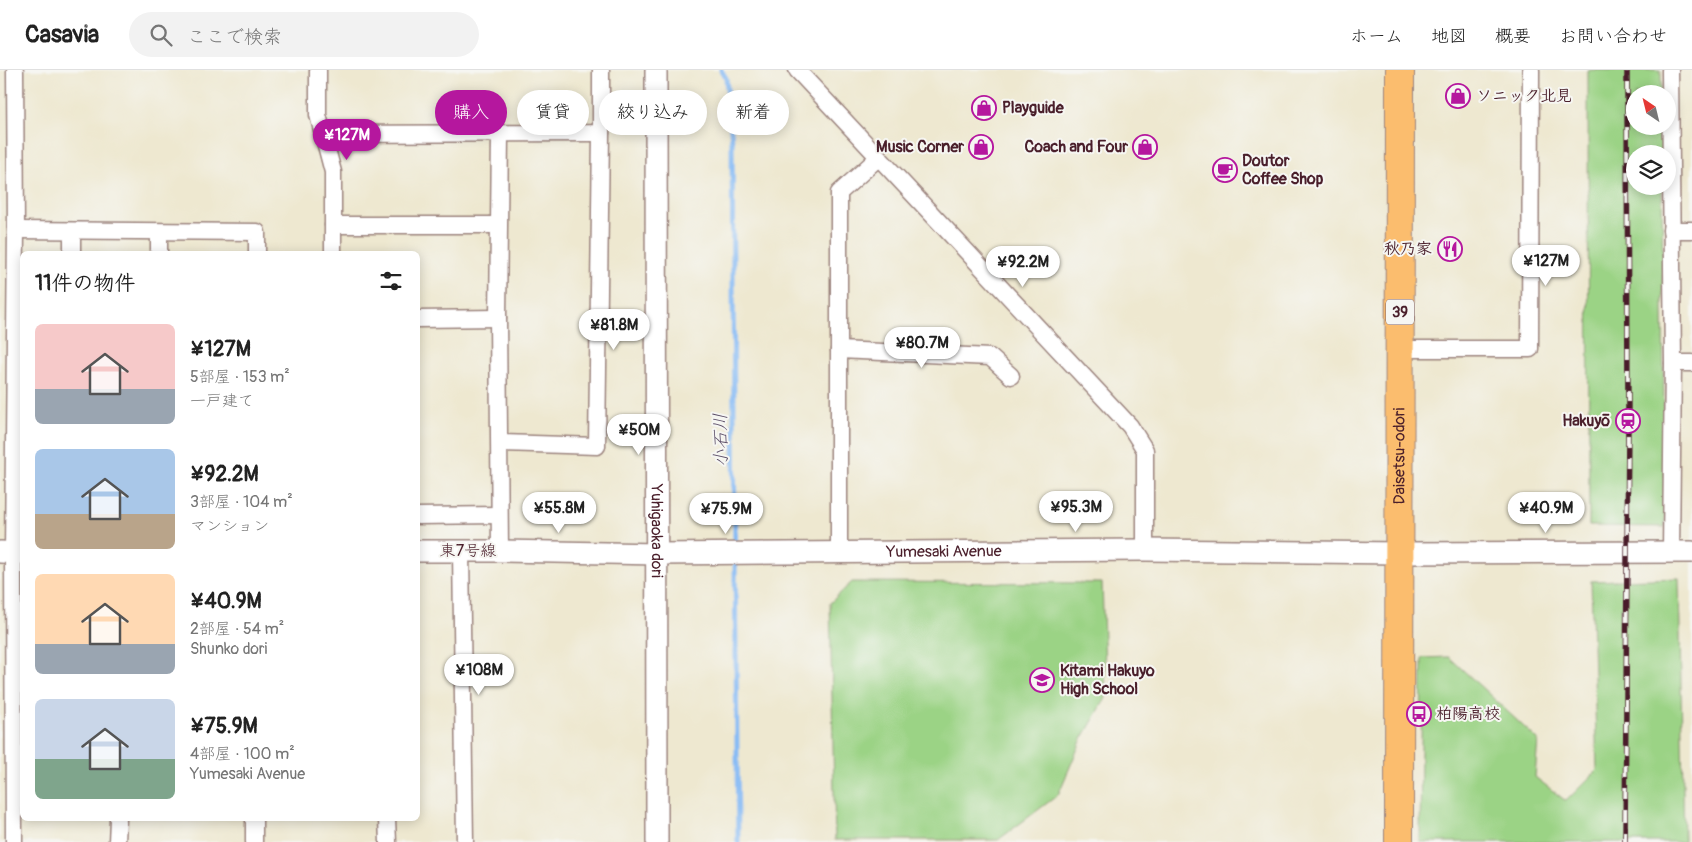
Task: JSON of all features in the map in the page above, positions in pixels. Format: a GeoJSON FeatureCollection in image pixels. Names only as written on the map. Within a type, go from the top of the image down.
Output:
{"type":"FeatureCollection","features":[{"type":"Feature","properties":{"kind":"highway","name":"Daisetsu-odori"},"geometry":{"type":"LineString","coordinates":[[1399,842],[1400,70]]}},
{"type":"Feature","properties":{"kind":"street"},"geometry":{"type":"LineString","coordinates":[[14,70],[7,106],[16,230],[12,552],[14,842]]}},
{"type":"Feature","properties":{"kind":"street"},"geometry":{"type":"LineString","coordinates":[[318,70],[318,115],[333,172],[333,251]]}},
{"type":"Feature","properties":{"kind":"street"},"geometry":{"type":"LineString","coordinates":[[601,70],[601,90]]}},
{"type":"Feature","properties":{"kind":"street","name":"Yuhigaoka dori"},"geometry":{"type":"LineString","coordinates":[[656,70],[657,842]]}},
{"type":"Feature","properties":{"kind":"street"},"geometry":{"type":"LineString","coordinates":[[797,70],[1130,426],[1145,450],[1145,550]]}},
{"type":"Feature","properties":{"kind":"street"},"geometry":{"type":"LineString","coordinates":[[1400,349],[1530,349],[1531,70]]}},
{"type":"Feature","properties":{"kind":"street"},"geometry":{"type":"LineString","coordinates":[[1670,70],[1670,230],[1673,363],[1681,552]]}},
{"type":"Feature","properties":{"kind":"street"},"geometry":{"type":"LineString","coordinates":[[507,134],[599,133]]}},
{"type":"Feature","properties":{"kind":"street"},"geometry":{"type":"LineString","coordinates":[[324,134],[435,134]]}},
{"type":"Feature","properties":{"kind":"street"},"geometry":{"type":"LineString","coordinates":[[500,135],[498,318],[500,551]]}},
{"type":"Feature","properties":{"kind":"street"},"geometry":{"type":"LineString","coordinates":[[500,443],[597,446],[601,135]]}},
{"type":"Feature","properties":{"kind":"street"},"geometry":{"type":"LineString","coordinates":[[839,552],[839,193],[879,157]]}},
{"type":"Feature","properties":{"kind":"street"},"geometry":{"type":"LineString","coordinates":[[333,225],[498,225]]}},
{"type":"Feature","properties":{"kind":"street"},"geometry":{"type":"LineString","coordinates":[[16,230],[257,232],[257,251]]}},
{"type":"Feature","properties":{"kind":"street"},"geometry":{"type":"LineString","coordinates":[[1670,230],[1692,230]]}},
{"type":"Feature","properties":{"kind":"street"},"geometry":{"type":"LineString","coordinates":[[72,231],[72,251]]}},
{"type":"Feature","properties":{"kind":"street"},"geometry":{"type":"LineString","coordinates":[[159,232],[159,251]]}},
{"type":"Feature","properties":{"kind":"street"},"geometry":{"type":"LineString","coordinates":[[420,318],[498,318]]}},
{"type":"Feature","properties":{"kind":"street"},"geometry":{"type":"LineString","coordinates":[[839,350],[990,357],[1011,376]]}},
{"type":"Feature","properties":{"kind":"street"},"geometry":{"type":"LineString","coordinates":[[1673,363],[1692,363]]}},
{"type":"Feature","properties":{"kind":"street"},"geometry":{"type":"LineString","coordinates":[[420,516],[499,515]]}},
{"type":"Feature","properties":{"kind":"street","name":"Yumesaki Avenue"},"geometry":{"type":"LineString","coordinates":[[699,553],[1145,550],[1400,553],[1681,552]]}},
{"type":"Feature","properties":{"kind":"street","name":"東7号線"},"geometry":{"type":"LineString","coordinates":[[420,551],[699,553]]}},
{"type":"Feature","properties":{"kind":"street"},"geometry":{"type":"LineString","coordinates":[[461,551],[465,842]]}},
{"type":"Feature","properties":{"kind":"street"},"geometry":{"type":"LineString","coordinates":[[117,842],[118,821]]}},
{"type":"Feature","properties":{"kind":"street"},"geometry":{"type":"LineString","coordinates":[[254,821],[254,842]]}},
{"type":"Feature","properties":{"kind":"street"},"geometry":{"type":"LineString","coordinates":[[388,821],[388,842]]}},
{"type":"Feature","properties":{"kind":"green space"},"geometry":{"type":"Polygon","coordinates":[[[1588,70],[1661,70],[1661,85],[1626,85],[1626,135],[1661,135],[1662,145],[1626,145],[1626,195],[1662,195],[1665,527],[1589,526],[1588,70]]]}},
{"type":"Feature","properties":{"kind":"green space"},"geometry":{"type":"Polygon","coordinates":[[[1679,578],[1684,842],[1420,842],[1422,658],[1449,657],[1538,740],[1535,777],[1566,801],[1597,770],[1591,581],[1679,578]]]}},
{"type":"Feature","properties":{"kind":"green space"},"geometry":{"type":"Polygon","coordinates":[[[852,582],[1102,583],[1106,698],[1081,741],[1058,795],[998,840],[835,840],[830,603],[852,582]]]}},
{"type":"Feature","properties":{"kind":"waterway","name":"小石川"},"geometry":{"type":"LineString","coordinates":[[721,70],[726,78],[732,142],[735,549]]}},
{"type":"Feature","properties":{"kind":"waterway","name":"小石川"},"geometry":{"type":"LineString","coordinates":[[735,558],[738,842]]}},
{"type":"Feature","properties":{"kind":"railway"},"geometry":{"type":"LineString","coordinates":[[1625,842],[1628,421],[1627,70]]}},
{"type":"Feature","properties":{"kind":"place","name":"ソニック北見"},"geometry":{"type":"Point","coordinates":[1458,96]}},
{"type":"Feature","properties":{"kind":"place","name":"Playguide"},"geometry":{"type":"Point","coordinates":[984,108]}},
{"type":"Feature","properties":{"kind":"place","name":"Music Corner"},"geometry":{"type":"Point","coordinates":[981,147]}},
{"type":"Feature","properties":{"kind":"place","name":"Coach and Four"},"geometry":{"type":"Point","coordinates":[1145,147]}},
{"type":"Feature","properties":{"kind":"place","name":"Doutor Coffee Shop"},"geometry":{"type":"Point","coordinates":[1225,170]}},
{"type":"Feature","properties":{"kind":"place","name":"秋乃家"},"geometry":{"type":"Point","coordinates":[1450,249]}},
{"type":"Feature","properties":{"kind":"place","name":"Hakuyō"},"geometry":{"type":"Point","coordinates":[1628,421]}},
{"type":"Feature","properties":{"kind":"place","name":"Kitami Hakuyo High School"},"geometry":{"type":"Point","coordinates":[1042,680]}},
{"type":"Feature","properties":{"kind":"place","name":"柏陽高校"},"geometry":{"type":"Point","coordinates":[1419,714]}}]}
